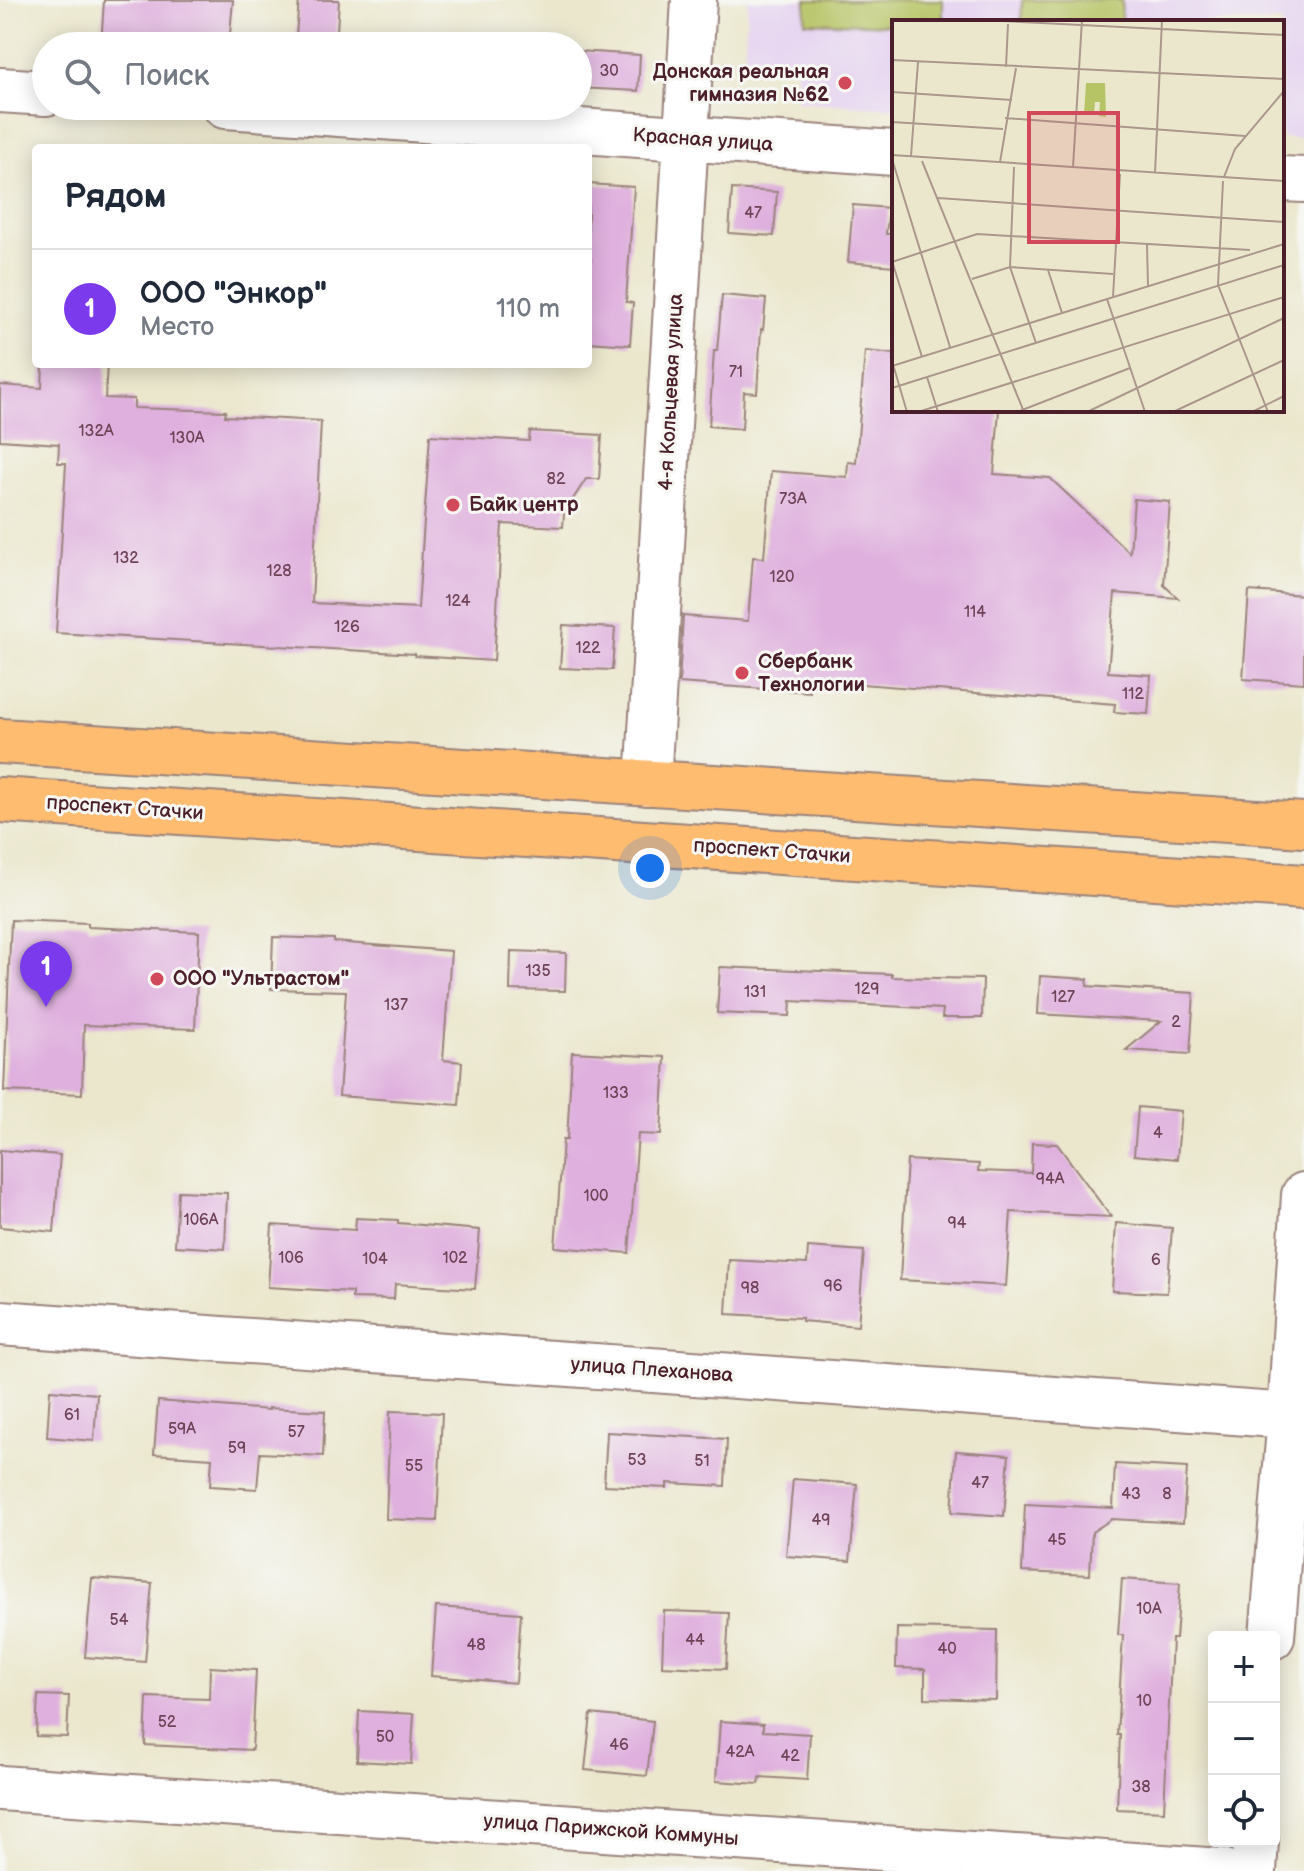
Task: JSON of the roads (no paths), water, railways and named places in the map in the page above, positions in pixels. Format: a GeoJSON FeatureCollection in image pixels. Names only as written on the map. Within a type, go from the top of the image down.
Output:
{"type":"FeatureCollection","features":[{"type":"Feature","properties":{"kind":"main road"},"geometry":{"type":"LineString","coordinates":[[0,741],[1304,825]]}},
{"type":"Feature","properties":{"kind":"main road","name":"проспект Стачки"},"geometry":{"type":"LineString","coordinates":[[0,800],[1304,887]]}},
{"type":"Feature","properties":{"kind":"street","name":"4-я Кольцевая улица"},"geometry":{"type":"LineString","coordinates":[[648,783],[694,0]]}},
{"type":"Feature","properties":{"kind":"street"},"geometry":{"type":"LineString","coordinates":[[0,90],[32,92]]}},
{"type":"Feature","properties":{"kind":"street","name":"Красная улица"},"geometry":{"type":"LineString","coordinates":[[427,120],[892,153]]}},
{"type":"Feature","properties":{"kind":"street"},"geometry":{"type":"LineString","coordinates":[[1284,179],[1304,180]]}},
{"type":"Feature","properties":{"kind":"street"},"geometry":{"type":"LineString","coordinates":[[1273,1631],[1297,1416],[1304,1195]]}},
{"type":"Feature","properties":{"kind":"street","name":"улица Плеханова"},"geometry":{"type":"LineString","coordinates":[[0,1323],[1297,1416]]}},
{"type":"Feature","properties":{"kind":"street","name":"улица Парижской Коммуны"},"geometry":{"type":"LineString","coordinates":[[0,1788],[1222,1871]]}},
{"type":"Feature","properties":{"kind":"street"},"geometry":{"type":"LineString","coordinates":[[1254,1871],[1256,1847]]}},
{"type":"Feature","properties":{"kind":"place","name":"Донская реальная гимназия №62"},"geometry":{"type":"Point","coordinates":[845,83]}},
{"type":"Feature","properties":{"kind":"place","name":"Байк центр"},"geometry":{"type":"Point","coordinates":[453,505]}},
{"type":"Feature","properties":{"kind":"place","name":"Сбербанк Технологии"},"geometry":{"type":"Point","coordinates":[742,673]}},
{"type":"Feature","properties":{"kind":"place","name":"ООО \"Ультрастом\""},"geometry":{"type":"Point","coordinates":[157,979]}},
{"type":"Feature","properties":{"kind":"place","name":"ООО \"Энкор\""},"geometry":{"type":"Point","coordinates":[46,1007]}}]}
